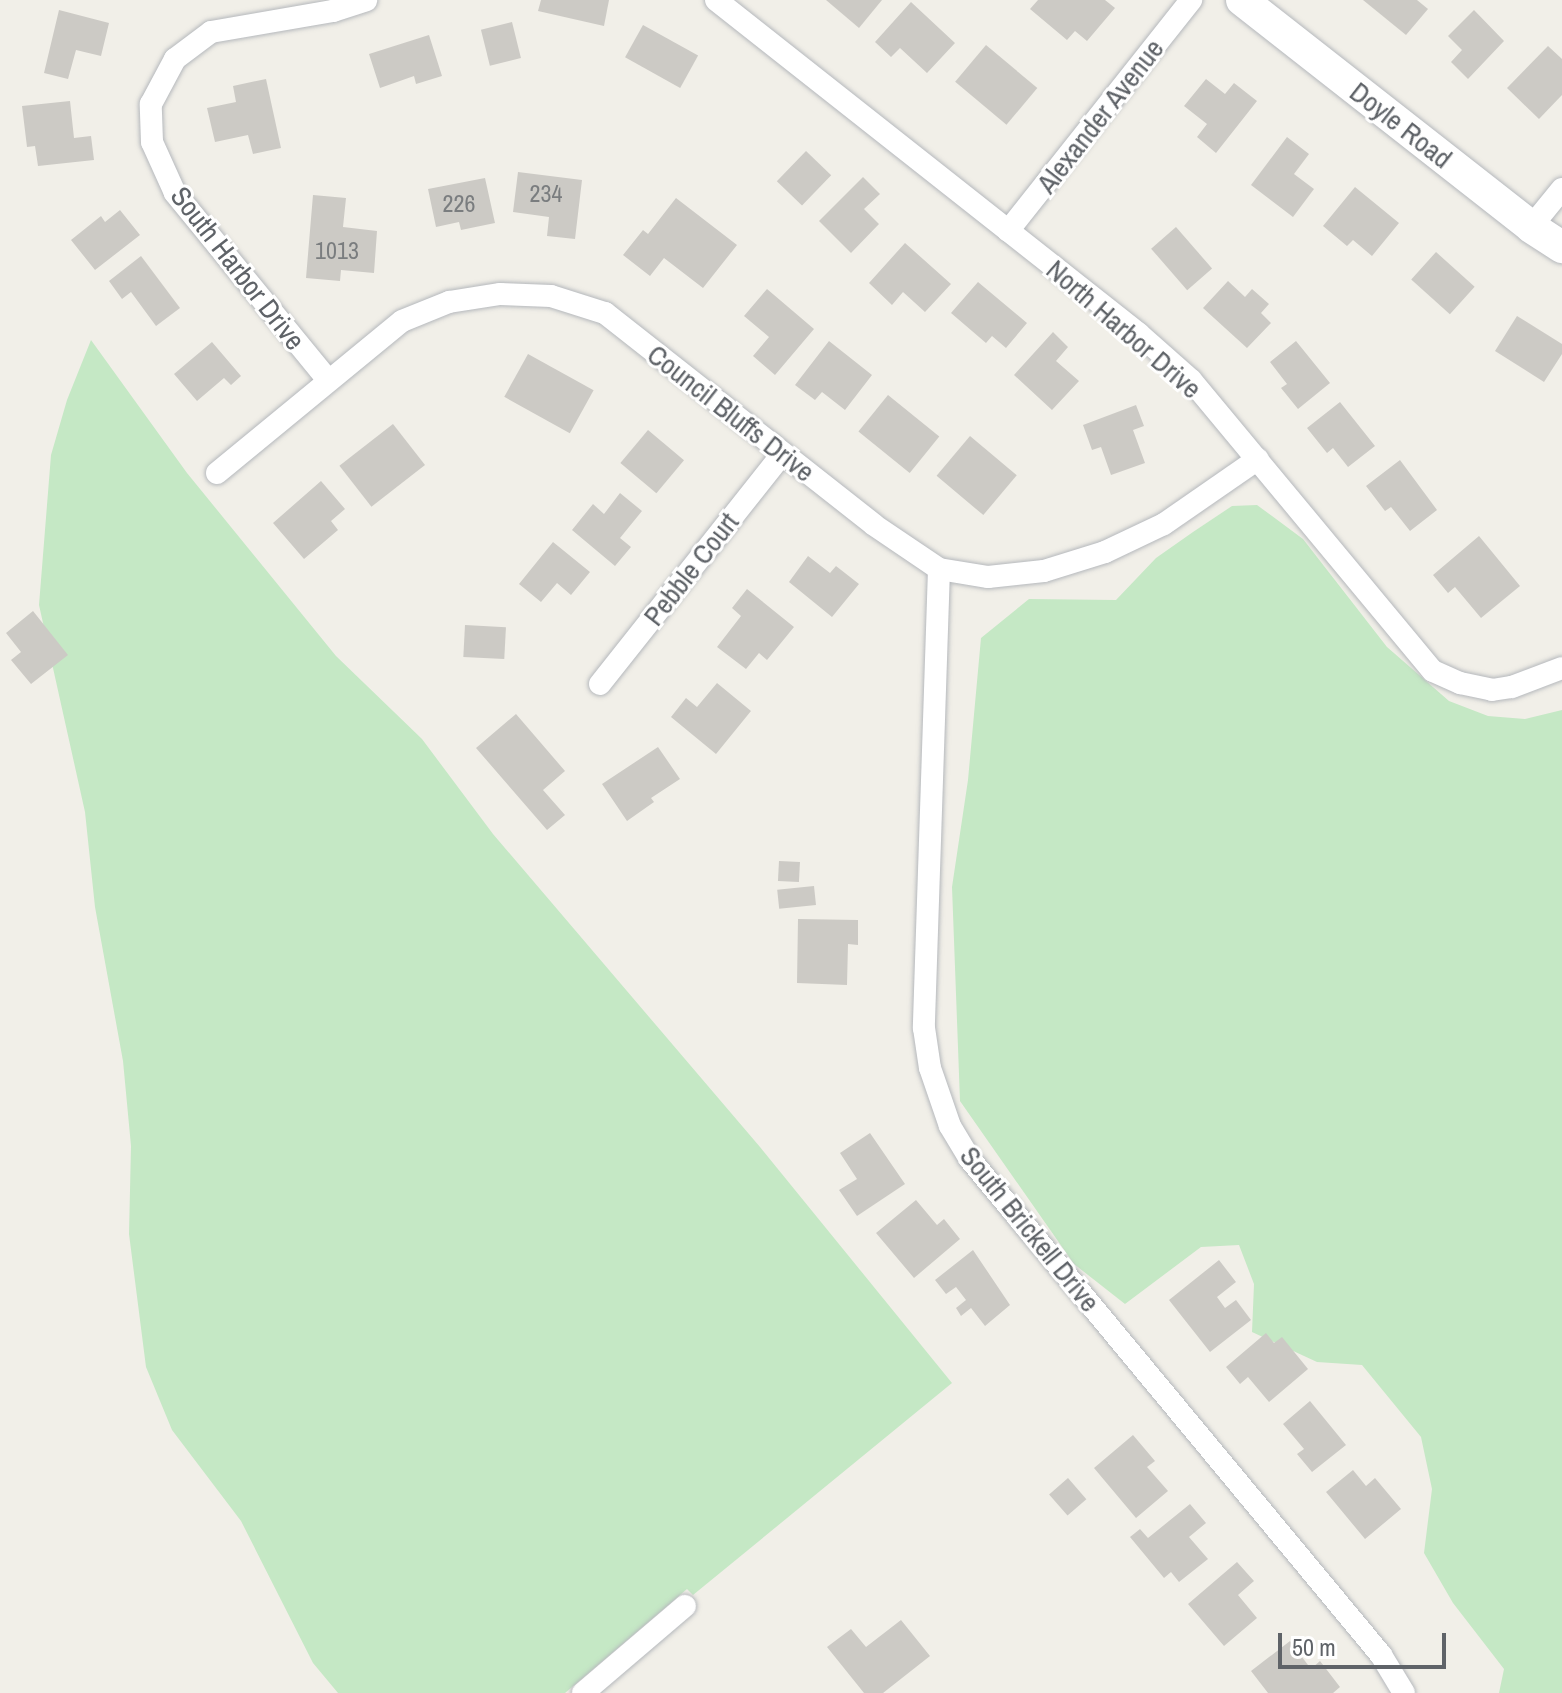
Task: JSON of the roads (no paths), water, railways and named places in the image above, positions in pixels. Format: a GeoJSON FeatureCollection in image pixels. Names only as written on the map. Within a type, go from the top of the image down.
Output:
{"type":"FeatureCollection","features":[{"type":"Feature","properties":{"kind":"main road","name":"Doyle Road"},"geometry":{"type":"LineString","coordinates":[[1242,0],[1531,227],[1562,247]]}},
{"type":"Feature","properties":{"kind":"street","name":"South Harbor Drive"},"geometry":{"type":"LineString","coordinates":[[328,380],[175,193],[152,142],[151,104],[175,59],[211,32],[333,11],[366,0]]}},
{"type":"Feature","properties":{"kind":"street","name":"North Harbor Drive"},"geometry":{"type":"LineString","coordinates":[[716,0],[1191,380],[1433,671],[1460,683],[1492,690],[1512,687],[1562,668]]}},
{"type":"Feature","properties":{"kind":"street","name":"Alexander Avenue"},"geometry":{"type":"LineString","coordinates":[[1008,231],[1191,0]]}},
{"type":"Feature","properties":{"kind":"street"},"geometry":{"type":"LineString","coordinates":[[1531,227],[1562,189]]}},
{"type":"Feature","properties":{"kind":"street","name":"Council Bluffs Drive"},"geometry":{"type":"LineString","coordinates":[[217,473],[402,321],[449,302],[500,294],[551,296],[605,313],[874,525],[939,569],[988,577],[1044,571],[1105,552],[1164,524],[1258,459]]}},
{"type":"Feature","properties":{"kind":"street","name":"Pebble Court"},"geometry":{"type":"LineString","coordinates":[[600,684],[782,454]]}},
{"type":"Feature","properties":{"kind":"street","name":"South Brickell Drive"},"geometry":{"type":"LineString","coordinates":[[939,569],[924,1028],[930,1068],[950,1126],[969,1158],[1381,1655],[1404,1693]]}},
{"type":"Feature","properties":{"kind":"street"},"geometry":{"type":"LineString","coordinates":[[583,1693],[685,1606]]}}]}
